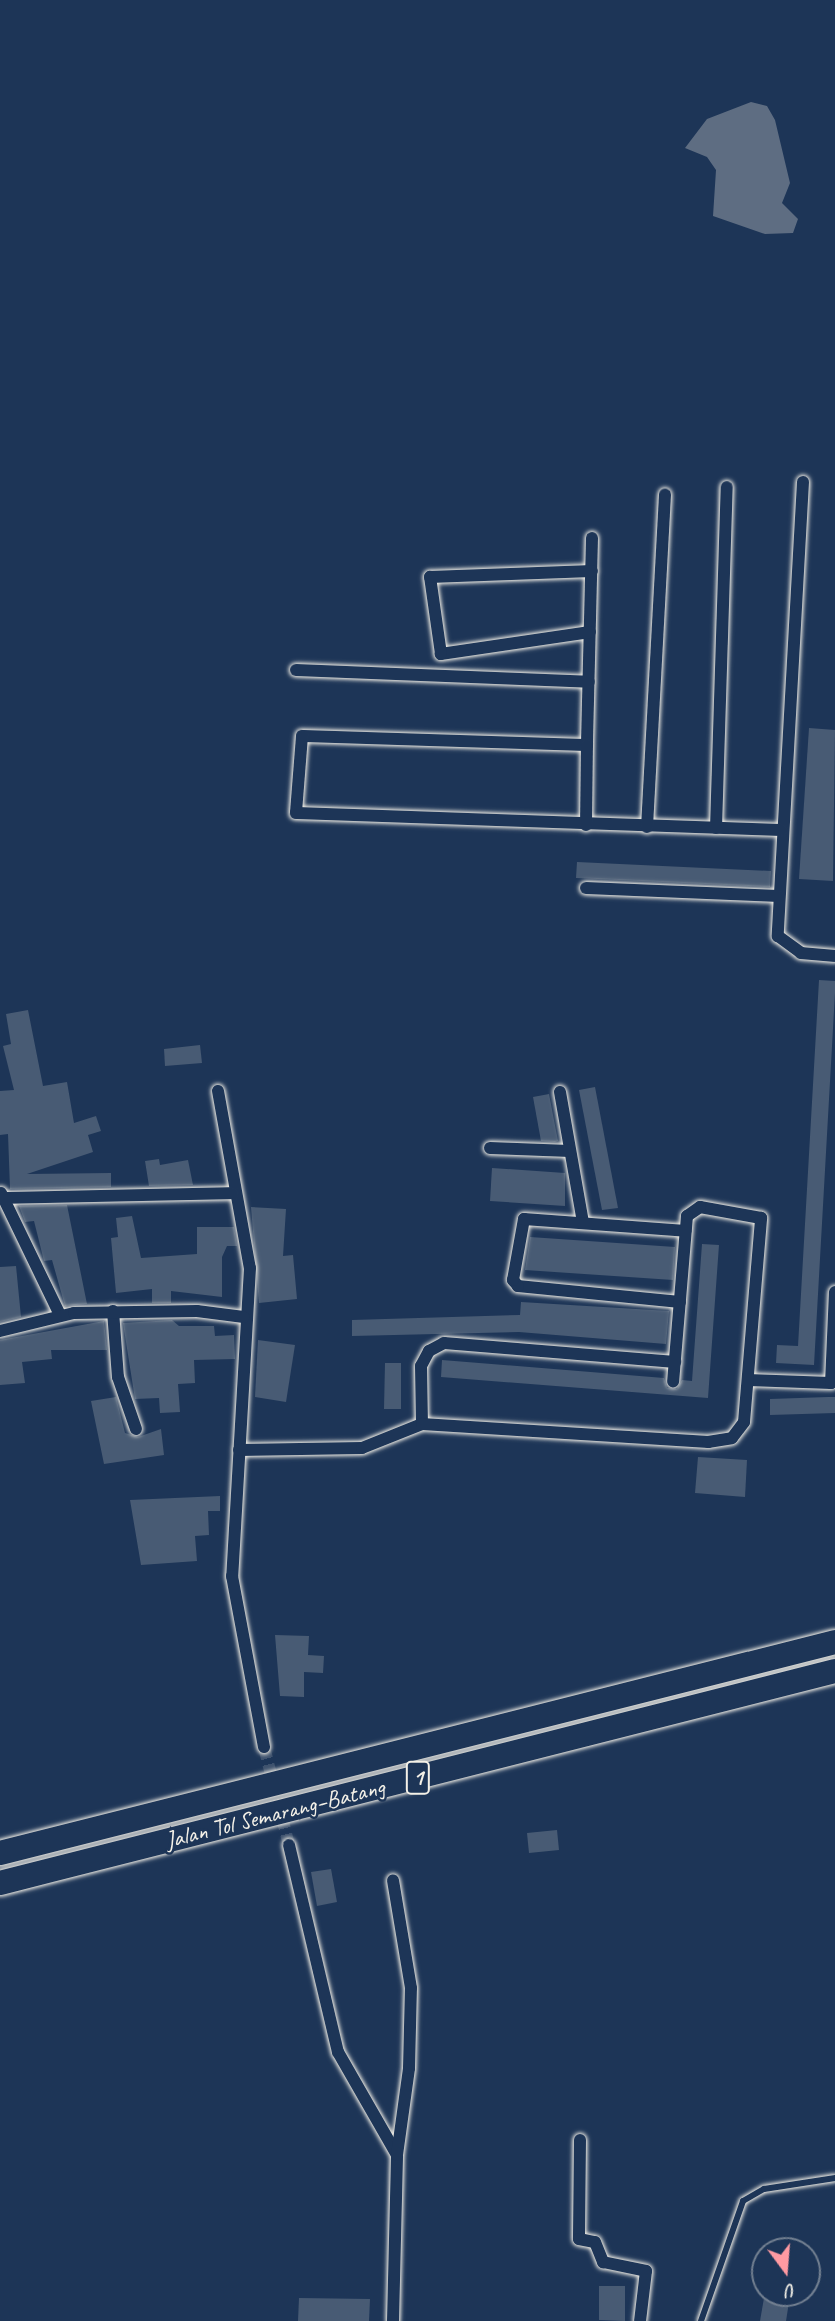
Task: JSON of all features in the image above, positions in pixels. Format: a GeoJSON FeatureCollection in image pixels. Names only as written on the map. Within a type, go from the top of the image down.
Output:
{"type":"FeatureCollection","features":[{"type":"Feature","properties":{"kind":"highway","name":"Jalan Tol Semarang–Batang"},"geometry":{"type":"LineString","coordinates":[[0,1853],[835,1642]]}},
{"type":"Feature","properties":{"kind":"highway","name":"Jalan Tol Semarang–Batang"},"geometry":{"type":"LineString","coordinates":[[0,1883],[835,1671]]}},
{"type":"Feature","properties":{"kind":"street"},"geometry":{"type":"LineString","coordinates":[[803,482],[782,830],[780,944],[835,956]]}},
{"type":"Feature","properties":{"kind":"street"},"geometry":{"type":"LineString","coordinates":[[716,828],[727,487]]}},
{"type":"Feature","properties":{"kind":"street"},"geometry":{"type":"LineString","coordinates":[[647,827],[665,494]]}},
{"type":"Feature","properties":{"kind":"street"},"geometry":{"type":"LineString","coordinates":[[586,825],[593,538]]}},
{"type":"Feature","properties":{"kind":"street"},"geometry":{"type":"LineString","coordinates":[[444,676],[430,576],[592,571]]}},
{"type":"Feature","properties":{"kind":"street"},"geometry":{"type":"LineString","coordinates":[[441,654],[590,632]]}},
{"type":"Feature","properties":{"kind":"street"},"geometry":{"type":"LineString","coordinates":[[296,670],[589,682]]}},
{"type":"Feature","properties":{"kind":"street"},"geometry":{"type":"LineString","coordinates":[[587,745],[302,736],[296,813],[782,830]]}},
{"type":"Feature","properties":{"kind":"street"},"geometry":{"type":"LineString","coordinates":[[586,888],[779,896]]}},
{"type":"Feature","properties":{"kind":"street"},"geometry":{"type":"LineString","coordinates":[[218,1091],[233,1193],[250,1263],[244,1317],[232,1576],[264,1747]]}},
{"type":"Feature","properties":{"kind":"street"},"geometry":{"type":"LineString","coordinates":[[560,1092],[583,1223]]}},
{"type":"Feature","properties":{"kind":"street"},"geometry":{"type":"LineString","coordinates":[[490,1148],[570,1151]]}},
{"type":"Feature","properties":{"kind":"street"},"geometry":{"type":"LineString","coordinates":[[60,1315],[4,1212],[1,1194],[233,1193]]}},
{"type":"Feature","properties":{"kind":"street"},"geometry":{"type":"LineString","coordinates":[[239,1450],[362,1447],[422,1424],[716,1442],[743,1429],[761,1218],[700,1207],[687,1216],[673,1381]]}},
{"type":"Feature","properties":{"kind":"street"},"geometry":{"type":"LineString","coordinates":[[680,1302],[515,1284],[520,1221],[686,1231]]}},
{"type":"Feature","properties":{"kind":"street"},"geometry":{"type":"LineString","coordinates":[[748,1381],[833,1383],[835,1294]]}},
{"type":"Feature","properties":{"kind":"street"},"geometry":{"type":"LineString","coordinates":[[0,1331],[60,1315],[113,1311],[244,1317]]}},
{"type":"Feature","properties":{"kind":"street"},"geometry":{"type":"LineString","coordinates":[[113,1311],[118,1377],[136,1429]]}},
{"type":"Feature","properties":{"kind":"street"},"geometry":{"type":"LineString","coordinates":[[422,1424],[421,1366],[444,1342],[675,1362]]}},
{"type":"Feature","properties":{"kind":"street"},"geometry":{"type":"LineString","coordinates":[[289,1844],[338,2052],[397,2155]]}},
{"type":"Feature","properties":{"kind":"street"},"geometry":{"type":"LineString","coordinates":[[393,1881],[411,1988],[397,2155],[393,2321]]}},
{"type":"Feature","properties":{"kind":"street"},"geometry":{"type":"LineString","coordinates":[[580,2140],[579,2239],[595,2242],[603,2262],[645,2270],[640,2321]]}},
{"type":"Feature","properties":{"kind":"lane"},"geometry":{"type":"LineString","coordinates":[[701,2321],[743,2200],[764,2189],[835,2178]]}},
{"type":"Feature","properties":{"kind":"water"},"geometry":{"type":"Polygon","coordinates":[[[751,102],[767,106],[775,120],[790,183],[782,203],[798,219],[793,233],[765,234],[713,216],[716,170],[707,157],[685,148],[707,119],[751,102]]]}},
{"type":"Feature","properties":{"kind":"building"},"geometry":{"type":"Polygon","coordinates":[[[809,728],[835,730],[833,881],[799,879],[809,728]]]}},
{"type":"Feature","properties":{"kind":"building"},"geometry":{"type":"Polygon","coordinates":[[[577,862],[771,871],[770,887],[576,878],[577,862]]]}},
{"type":"Feature","properties":{"kind":"building"},"geometry":{"type":"Polygon","coordinates":[[[819,980],[835,981],[835,993],[814,1365],[776,1363],[777,1345],[798,1346],[819,980]]]}},
{"type":"Feature","properties":{"kind":"building"},"geometry":{"type":"Polygon","coordinates":[[[28,1010],[43,1086],[67,1082],[74,1123],[96,1116],[101,1131],[88,1135],[93,1152],[27,1174],[111,1173],[111,1187],[10,1189],[8,1134],[0,1135],[0,1091],[14,1090],[3,1046],[11,1044],[6,1014],[28,1010]]]}},
{"type":"Feature","properties":{"kind":"building"},"geometry":{"type":"Polygon","coordinates":[[[200,1045],[202,1063],[165,1066],[164,1049],[200,1045]]]}},
{"type":"Feature","properties":{"kind":"building"},"geometry":{"type":"Polygon","coordinates":[[[595,1087],[618,1208],[602,1210],[579,1090],[595,1087]]]}},
{"type":"Feature","properties":{"kind":"building"},"geometry":{"type":"Polygon","coordinates":[[[549,1094],[558,1141],[555,1142],[541,1141],[533,1097],[549,1094]]]}},
{"type":"Feature","properties":{"kind":"building"},"geometry":{"type":"Polygon","coordinates":[[[159,1159],[160,1165],[188,1160],[193,1185],[149,1186],[145,1161],[159,1159]]]}},
{"type":"Feature","properties":{"kind":"building"},"geometry":{"type":"Polygon","coordinates":[[[492,1168],[565,1173],[565,1206],[490,1201],[492,1168]]]}},
{"type":"Feature","properties":{"kind":"building"},"geometry":{"type":"Polygon","coordinates":[[[67,1205],[87,1304],[65,1306],[52,1260],[44,1261],[34,1221],[25,1222],[19,1206],[67,1205]]]}},
{"type":"Feature","properties":{"kind":"building"},"geometry":{"type":"Polygon","coordinates":[[[251,1207],[286,1209],[283,1256],[293,1255],[297,1299],[259,1303],[251,1207]]]}},
{"type":"Feature","properties":{"kind":"building"},"geometry":{"type":"Polygon","coordinates":[[[132,1216],[141,1258],[197,1254],[197,1227],[234,1227],[237,1246],[227,1246],[222,1257],[222,1297],[171,1291],[171,1303],[152,1303],[152,1289],[116,1293],[111,1238],[118,1237],[116,1218],[132,1216]]]}},
{"type":"Feature","properties":{"kind":"building"},"geometry":{"type":"Polygon","coordinates":[[[530,1237],[675,1247],[673,1280],[525,1270],[530,1237]]]}},
{"type":"Feature","properties":{"kind":"building"},"geometry":{"type":"Polygon","coordinates":[[[702,1244],[719,1245],[708,1398],[441,1377],[442,1360],[664,1378],[667,1388],[677,1389],[682,1380],[692,1381],[702,1244]]]}},
{"type":"Feature","properties":{"kind":"building"},"geometry":{"type":"Polygon","coordinates":[[[16,1266],[21,1317],[0,1322],[0,1267],[16,1266]]]}},
{"type":"Feature","properties":{"kind":"building"},"geometry":{"type":"Polygon","coordinates":[[[521,1302],[669,1311],[666,1344],[519,1332],[352,1336],[352,1320],[520,1315],[521,1302]]]}},
{"type":"Feature","properties":{"kind":"building"},"geometry":{"type":"Polygon","coordinates":[[[172,1320],[179,1326],[214,1326],[215,1336],[234,1335],[235,1359],[194,1360],[195,1383],[178,1384],[180,1412],[160,1413],[159,1398],[135,1399],[123,1323],[172,1320]]]}},
{"type":"Feature","properties":{"kind":"building"},"geometry":{"type":"Polygon","coordinates":[[[104,1321],[107,1350],[51,1350],[52,1359],[22,1362],[25,1383],[0,1385],[0,1340],[104,1321]]]}},
{"type":"Feature","properties":{"kind":"building"},"geometry":{"type":"Polygon","coordinates":[[[258,1340],[295,1345],[286,1402],[255,1397],[258,1340]]]}},
{"type":"Feature","properties":{"kind":"building"},"geometry":{"type":"Polygon","coordinates":[[[385,1363],[401,1363],[401,1409],[384,1409],[385,1363]]]}},
{"type":"Feature","properties":{"kind":"building"},"geometry":{"type":"Polygon","coordinates":[[[116,1397],[125,1433],[138,1437],[161,1429],[164,1455],[104,1464],[91,1401],[116,1397]]]}},
{"type":"Feature","properties":{"kind":"building"},"geometry":{"type":"Polygon","coordinates":[[[835,1397],[835,1413],[770,1415],[770,1399],[835,1397]]]}},
{"type":"Feature","properties":{"kind":"building"},"geometry":{"type":"Polygon","coordinates":[[[698,1457],[747,1460],[745,1497],[695,1493],[698,1457]]]}},
{"type":"Feature","properties":{"kind":"building"},"geometry":{"type":"Polygon","coordinates":[[[220,1496],[220,1511],[208,1511],[209,1535],[195,1536],[197,1561],[141,1565],[130,1500],[220,1496]]]}},
{"type":"Feature","properties":{"kind":"building"},"geometry":{"type":"Polygon","coordinates":[[[275,1635],[309,1636],[308,1655],[324,1656],[323,1673],[304,1672],[304,1697],[280,1696],[275,1635]]]}},
{"type":"Feature","properties":{"kind":"building"},"geometry":{"type":"Polygon","coordinates":[[[557,1830],[559,1850],[529,1853],[527,1833],[557,1830]]]}},
{"type":"Feature","properties":{"kind":"building"},"geometry":{"type":"Polygon","coordinates":[[[331,1869],[337,1902],[317,1906],[311,1872],[331,1869]]]}},
{"type":"Feature","properties":{"kind":"building"},"geometry":{"type":"Polygon","coordinates":[[[599,2286],[625,2286],[625,2321],[599,2320],[599,2286]]]}},
{"type":"Feature","properties":{"kind":"building"},"geometry":{"type":"Polygon","coordinates":[[[299,2298],[370,2299],[369,2321],[298,2321],[299,2298]]]}},
{"type":"Feature","properties":{"kind":"building"},"geometry":{"type":"Polygon","coordinates":[[[762,2307],[788,2307],[786,2321],[760,2321],[762,2307]]]}},
{"type":"Feature","properties":{"kind":"tunnel"},"geometry":{"type":"LineString","coordinates":[[264,1747],[289,1845]]}}]}
